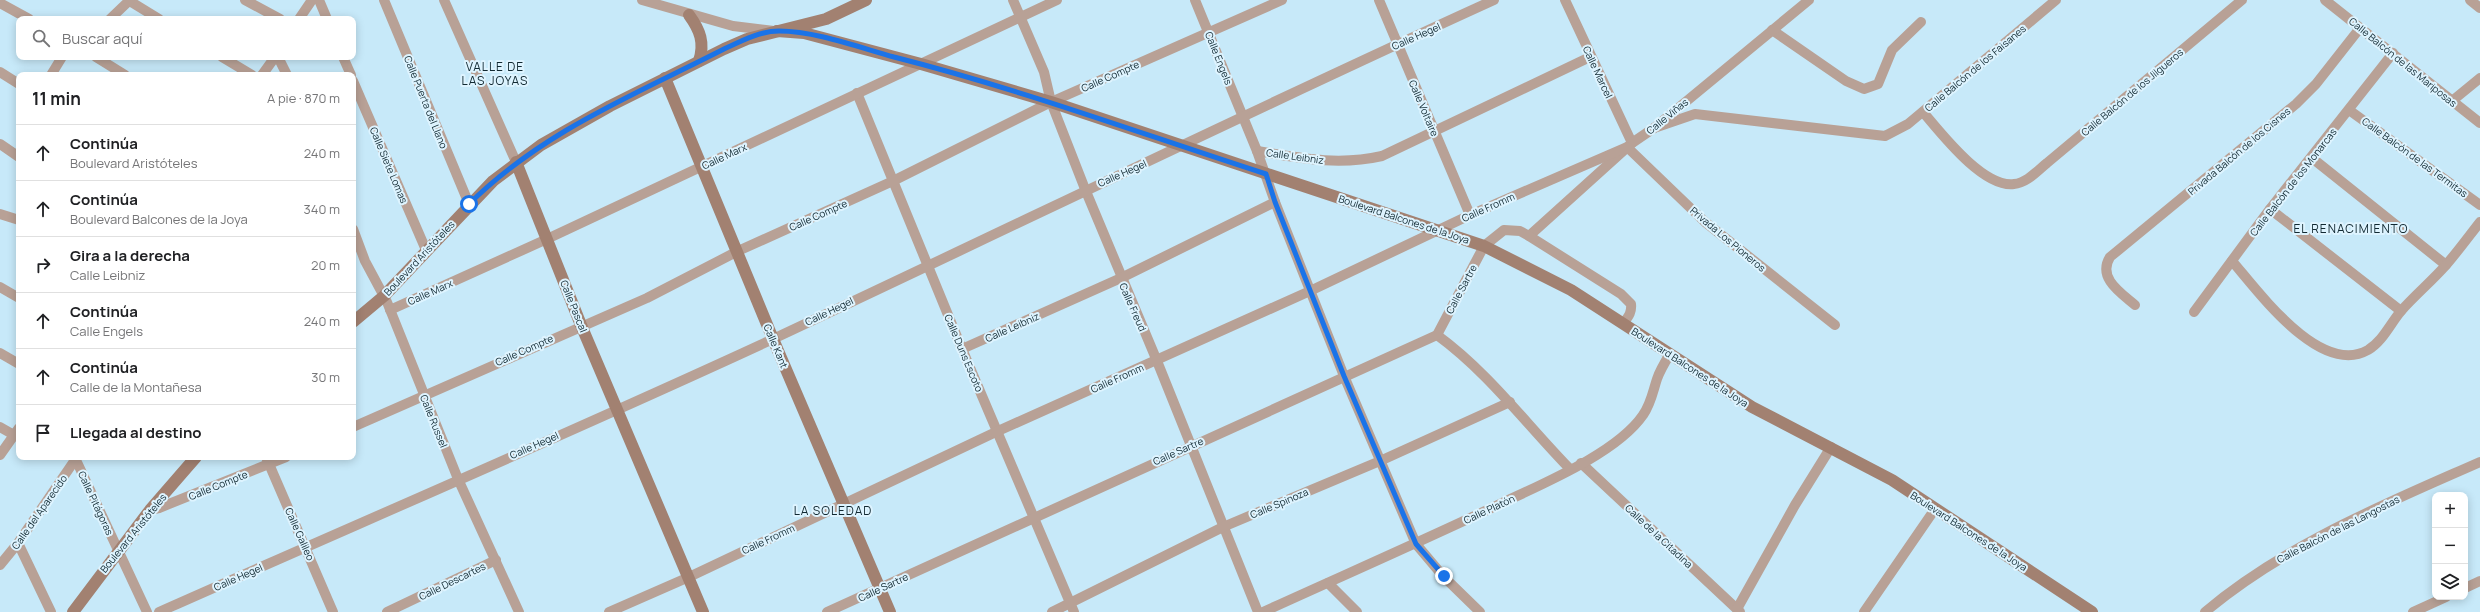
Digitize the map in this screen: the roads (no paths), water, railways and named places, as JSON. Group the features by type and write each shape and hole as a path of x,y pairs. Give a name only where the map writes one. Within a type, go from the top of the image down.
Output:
{"street":[{"path":"113,16 129,0 154,16"},
{"path":"245,0 274,16"},
{"path":"301,16 312,0"},
{"path":"319,0 326,16"},
{"name":"Calle Puerta del Llano","path":"384,0 469,204"},
{"name":"Calle Pascal","path":"444,0 516,162 581,325 703,612"},
{"name":"Boulevard Balcones de la Joya","path":"642,0 733,26 801,33 921,64 1052,102 1484,246 1571,290 1752,407 1892,480 2092,612"},
{"name":"Boulevard Aristóteles","path":"356,319 384,296 469,204 516,162 574,126 665,78 747,39 826,19 866,0"},
{"name":"Calle Freud","path":"1013,0 1044,72 1052,102 1085,189 1157,361 1258,612"},
{"name":"Calle Marx","path":"390,310 702,167 1057,0"},
{"name":"Calle Engels","path":"1195,0 1210,32 1257,151"},
{"name":"Calle Compte","path":"356,426 581,325 647,298 738,251 892,182 1052,102 1282,0"},
{"name":"Calle Voltaire","path":"1379,0 1433,131 1470,215"},
{"name":"Calle Hegel","path":"159,612 773,339 1085,189 1181,146 1242,116 1494,0"},
{"name":"Calle Marcel","path":"1565,0 1629,145"},
{"name":"Calle Viñas","path":"1529,236 1629,145 1654,128 1809,0"},
{"name":"Calle Balcón de los Faisanes","path":"1654,128 1694,114 1876,136 1892,134 1923,112 2056,0"},
{"name":"Calle Balcón de los Jilgueros","path":"1923,112 1964,158 1980,172 2010,184 2022,182 2242,0"},
{"name":"Calle Balcón de las Mariposas","path":"2325,0 2480,123"},
{"path":"2470,0 2480,8"},
{"path":"0,3 24,16"},
{"path":"689,14 697,26 702,39 704,49 699,62"},
{"path":"1772,30 1846,81 1864,89 1878,84 1892,50 1921,22"},
{"name":"Privada Balcón de los Cisnes","path":"2135,305 2108,278 2107,262 2114,252 2296,104 2316,84 2360,28"},
{"name":"Calle Balcón de los Monarcas","path":"2194,312 2270,209 2312,158 2393,53"},
{"name":"Calle Leibniz","path":"962,349 1121,278 1275,202 1257,151 1329,161 1357,162 1382,156 1590,57"},
{"path":"53,72 60,60"},
{"path":"101,60 120,72"},
{"path":"227,60 247,72"},
{"path":"264,72 274,60"},
{"path":"278,60 285,72"},
{"path":"344,60 349,72"},
{"path":"2,77 16,83"},
{"name":"Calle Kant","path":"665,78 738,251 773,339 845,502 890,612"},
{"path":"2452,101 2480,78"},
{"name":"Calle Siete Lomas","path":"356,92 426,250"},
{"name":"Calle Duns Escoto","path":"857,93 892,182 1072,608"},
{"name":"Calle Balcón de las Termitas","path":"2349,110 2480,205"},
{"path":"0,144 16,154"},
{"name":"Calle Fromm","path":"609,612 998,431 1157,361 1310,291 1470,215 1629,145"},
{"name":"Privada Los Pioneros","path":"1629,145 1705,222 1835,325"},
{"path":"2312,158 2446,264"},
{"path":"1275,202 1344,376 1416,544 1444,576 1480,612"},
{"path":"2270,209 2401,311"},
{"path":"0,214 16,219"},
{"path":"2232,261 2286,323 2313,344 2327,350 2349,355 2368,349 2386,332 2401,311 2446,264 2480,222"},
{"path":"1484,246 1504,230 1520,231 1529,236 1627,299 1632,308 1623,324"},
{"name":"Calle Russel","path":"356,237 365,261 390,310 458,479 519,612"},
{"name":"Calle Sartre","path":"827,612 1191,445 1437,335 1484,246"},
{"path":"0,287 16,296"},
{"path":"1437,335 1462,353 1510,402 1570,469"},
{"path":"0,353 16,362"},
{"name":"Calle Platón","path":"1263,612 1416,544 1581,463 1628,432 1643,416 1650,404 1657,378 1670,354"},
{"name":"Calle Spinoza","path":"1052,612 1072,608 1223,527 1380,461 1510,402"},
{"path":"0,427 16,432 0,455"},
{"path":"1739,611 1795,504 1831,447"},
{"name":"Calle del Aparecido","path":"0,565 18,543 75,460"},
{"name":"Calle Pitágoras","path":"77,460 118,552 147,612"},
{"name":"Boulevard Aristóteles","path":"73,612 150,510 193,460"},
{"name":"Calle Compte","path":"150,510 159,508 267,461"},
{"name":"Calle Galileo","path":"267,461 333,612"},
{"name":"Calle Balcón de las Langostas","path":"2205,612 2277,560 2370,511 2480,462"},
{"name":"Calle de la Citadina","path":"1581,463 1739,611"},
{"path":"1864,612 1935,509"},
{"path":"18,543 51,612"},
{"name":"Calle Descartes","path":"386,612 496,560"},
{"path":"2468,587 2480,581"},
{"path":"1328,583 1357,612"},
{"path":"2413,612 2439,600"}],"district":[{"name":"VALLE DE LAS JOYAS","path":"495,73"},
{"name":"EL RENACIMIENTO","path":"2351,228"},
{"name":"LA SOLEDAD","path":"833,510"}]}
